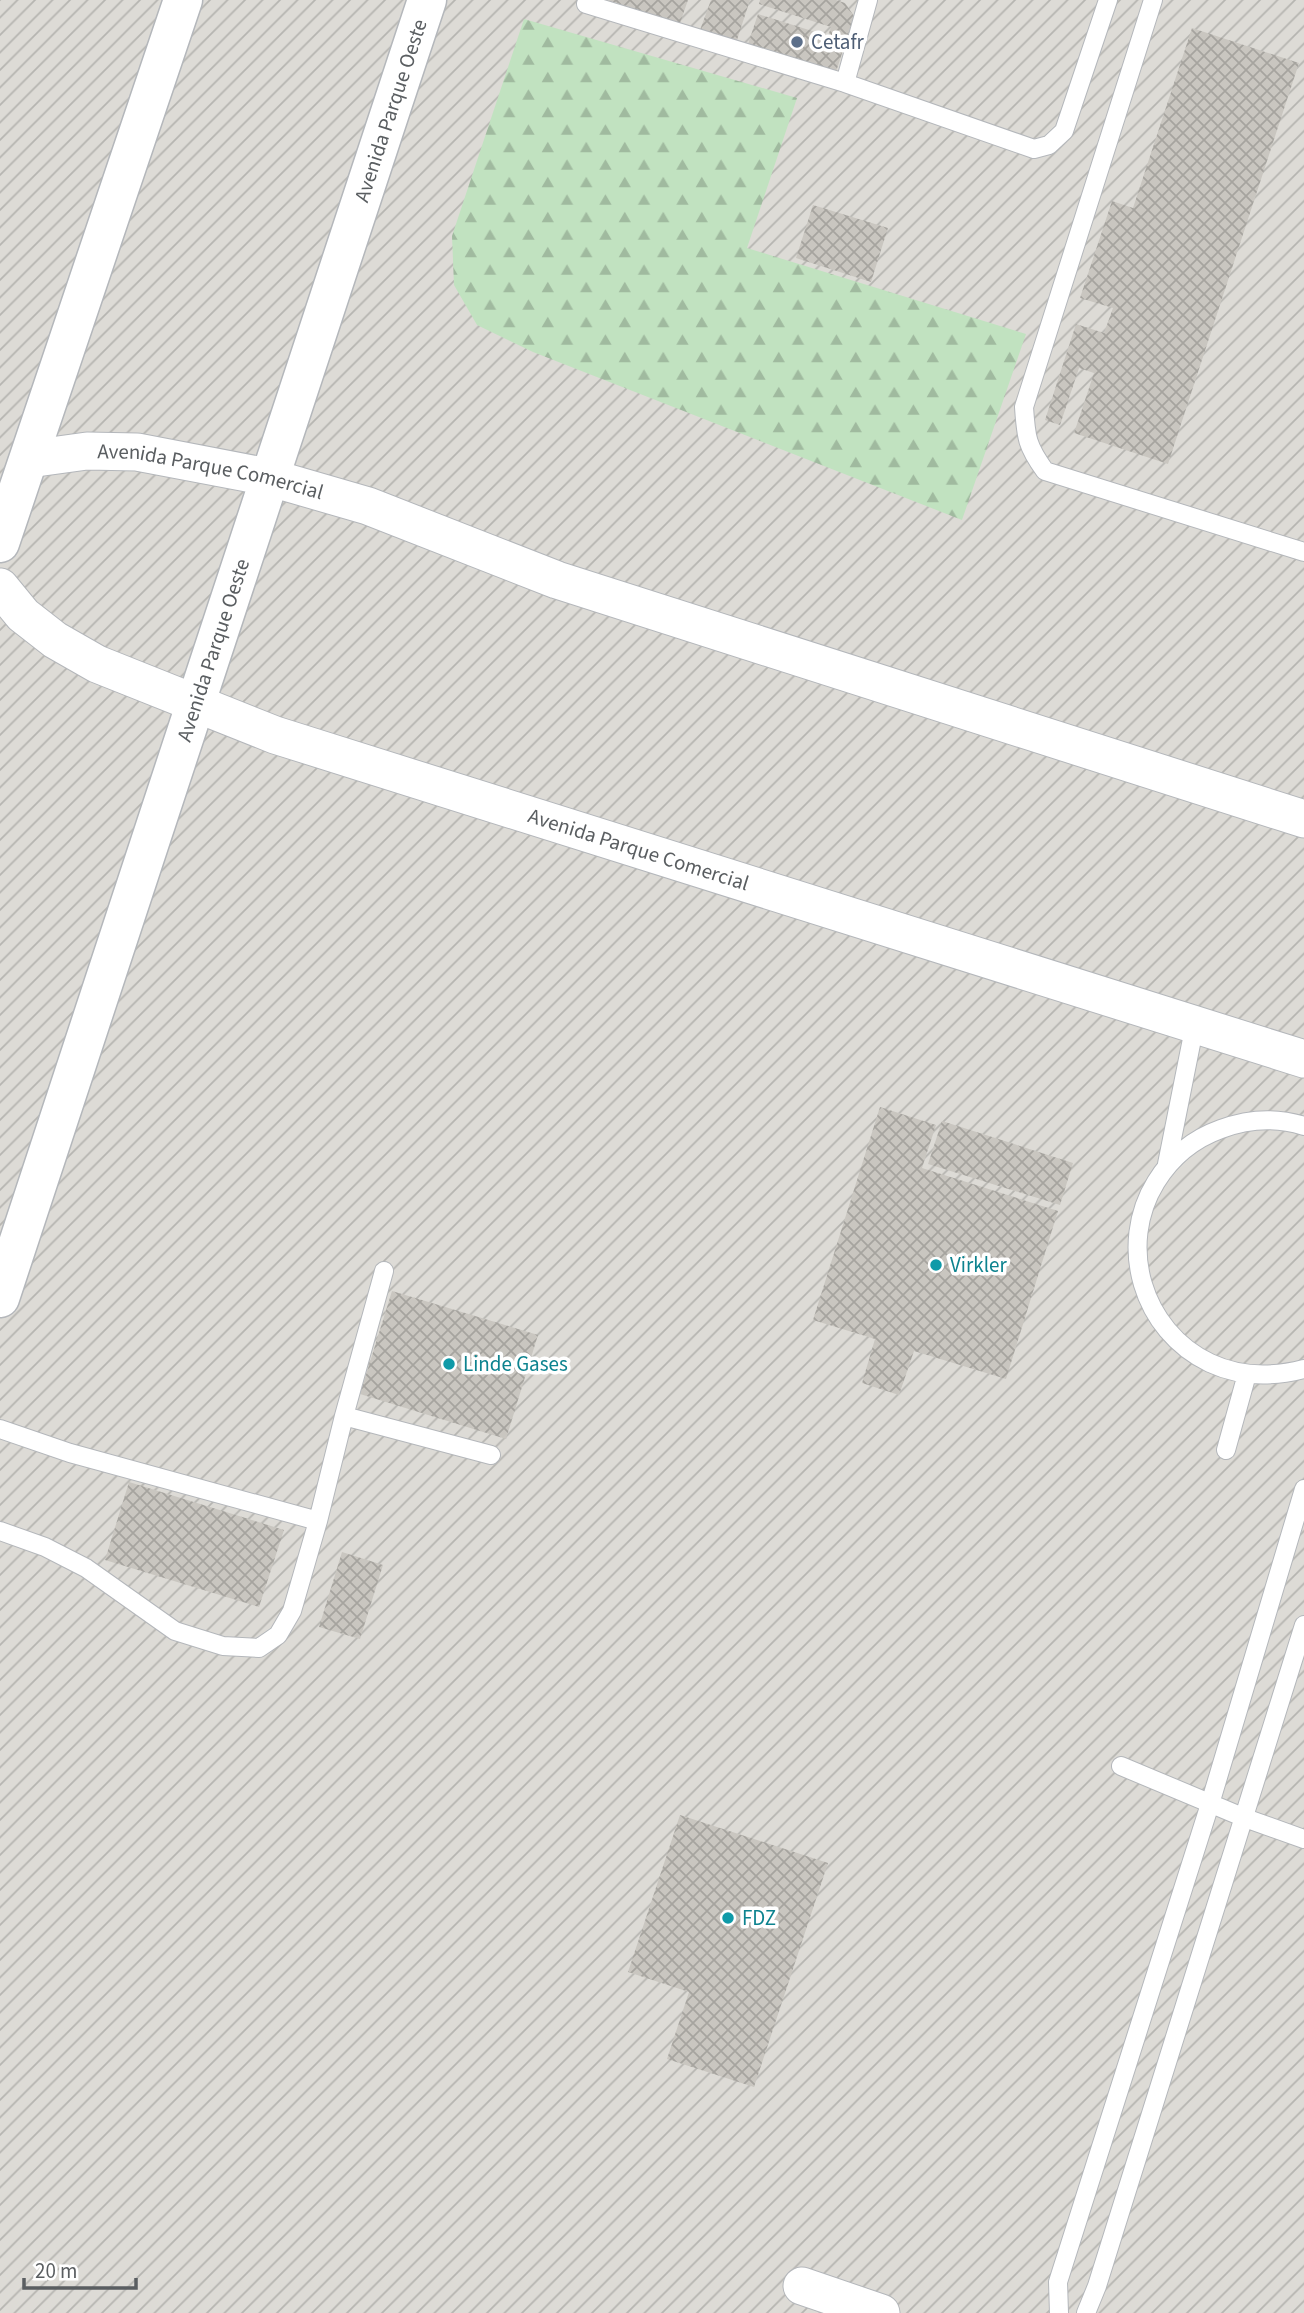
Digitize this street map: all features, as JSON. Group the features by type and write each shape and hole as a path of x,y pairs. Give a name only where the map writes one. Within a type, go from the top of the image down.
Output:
{"street":[{"path":"2,529 29,459 184,0"},
{"name":"Avenida Parque Oeste","path":"0,1298 427,0"},
{"name":"Avenida Parque Comercial","path":"29,459 87,451 137,452 268,477 368,506 557,580 1304,819"},
{"name":"Avenida Parque Comercial","path":"0,587 23,615 55,640 97,664 275,735 1304,1059"},
{"path":"802,2286 881,2313"}],"lane":[{"path":"845,83 868,0"},
{"path":"586,4 845,83 1034,149 1049,145 1064,131 1108,0"},
{"path":"1153,0 1024,407 1026,438 1045,471 1304,552"},
{"path":"1195,1024 1167,1164 1147,1198 1137,1235 1139,1274 1153,1311 1178,1341 1210,1363 1247,1374 1282,1375 1304,1369"},
{"path":"1167,1164 1201,1136 1242,1121 1286,1120 1304,1126"},
{"path":"0,1531 45,1547 86,1568 175,1631 223,1646 259,1648 278,1635 292,1611 384,1271"},
{"path":"1226,1450 1247,1374"},
{"path":"344,1416 491,1455"},
{"path":"0,1429 70,1453 318,1521"},
{"path":"1059,2313 1058,2282 1210,1804 1304,1489"},
{"path":"1086,2313 1097,2286 1304,1625"},
{"path":"1121,1766 1245,1818 1304,1839"}],"shaded area":[{"path":"0,0 1304,0 1304,2313 0,2313"}],"green space":[{"path":"524,19 797,98 747,248 1026,334 962,520 533,352 477,325 454,285 452,236"}],"building":[{"path":"607,0 688,0 680,23"},
{"path":"711,0 750,0 736,43 700,30"},
{"name":"Cetafr","path":"760,0 836,0 845,3 854,16 835,75 747,47 758,14 828,36 831,27 759,4"},
{"path":"1192,28 1299,63 1168,464 1074,433 1094,373 1079,368 1060,425 1045,420 1076,324 1104,333 1113,308 1080,298 1112,201 1133,208"},
{"path":"813,205 888,228 871,282 796,258"},
{"name":"Virkler","path":"880,1107 936,1125 922,1168 1058,1211 1006,1379 914,1351 899,1395 862,1383 875,1339 813,1320"},
{"path":"942,1121 1073,1163 1060,1205 928,1164"},
{"name":"Linde Gases","path":"392,1291 538,1335 506,1439 360,1394"},
{"path":"129,1482 284,1530 259,1607 105,1560"},
{"path":"342,1552 383,1565 360,1639 319,1627"},
{"name":"FDZ","path":"680,1815 828,1863 754,2087 667,2059 689,1992 628,1972"}],"place":[{"name":"Cetafr","path":"797,42"},
{"name":"Virkler","path":"936,1265"},
{"name":"Linde Gases","path":"449,1364"},
{"name":"FDZ","path":"728,1918"}]}
